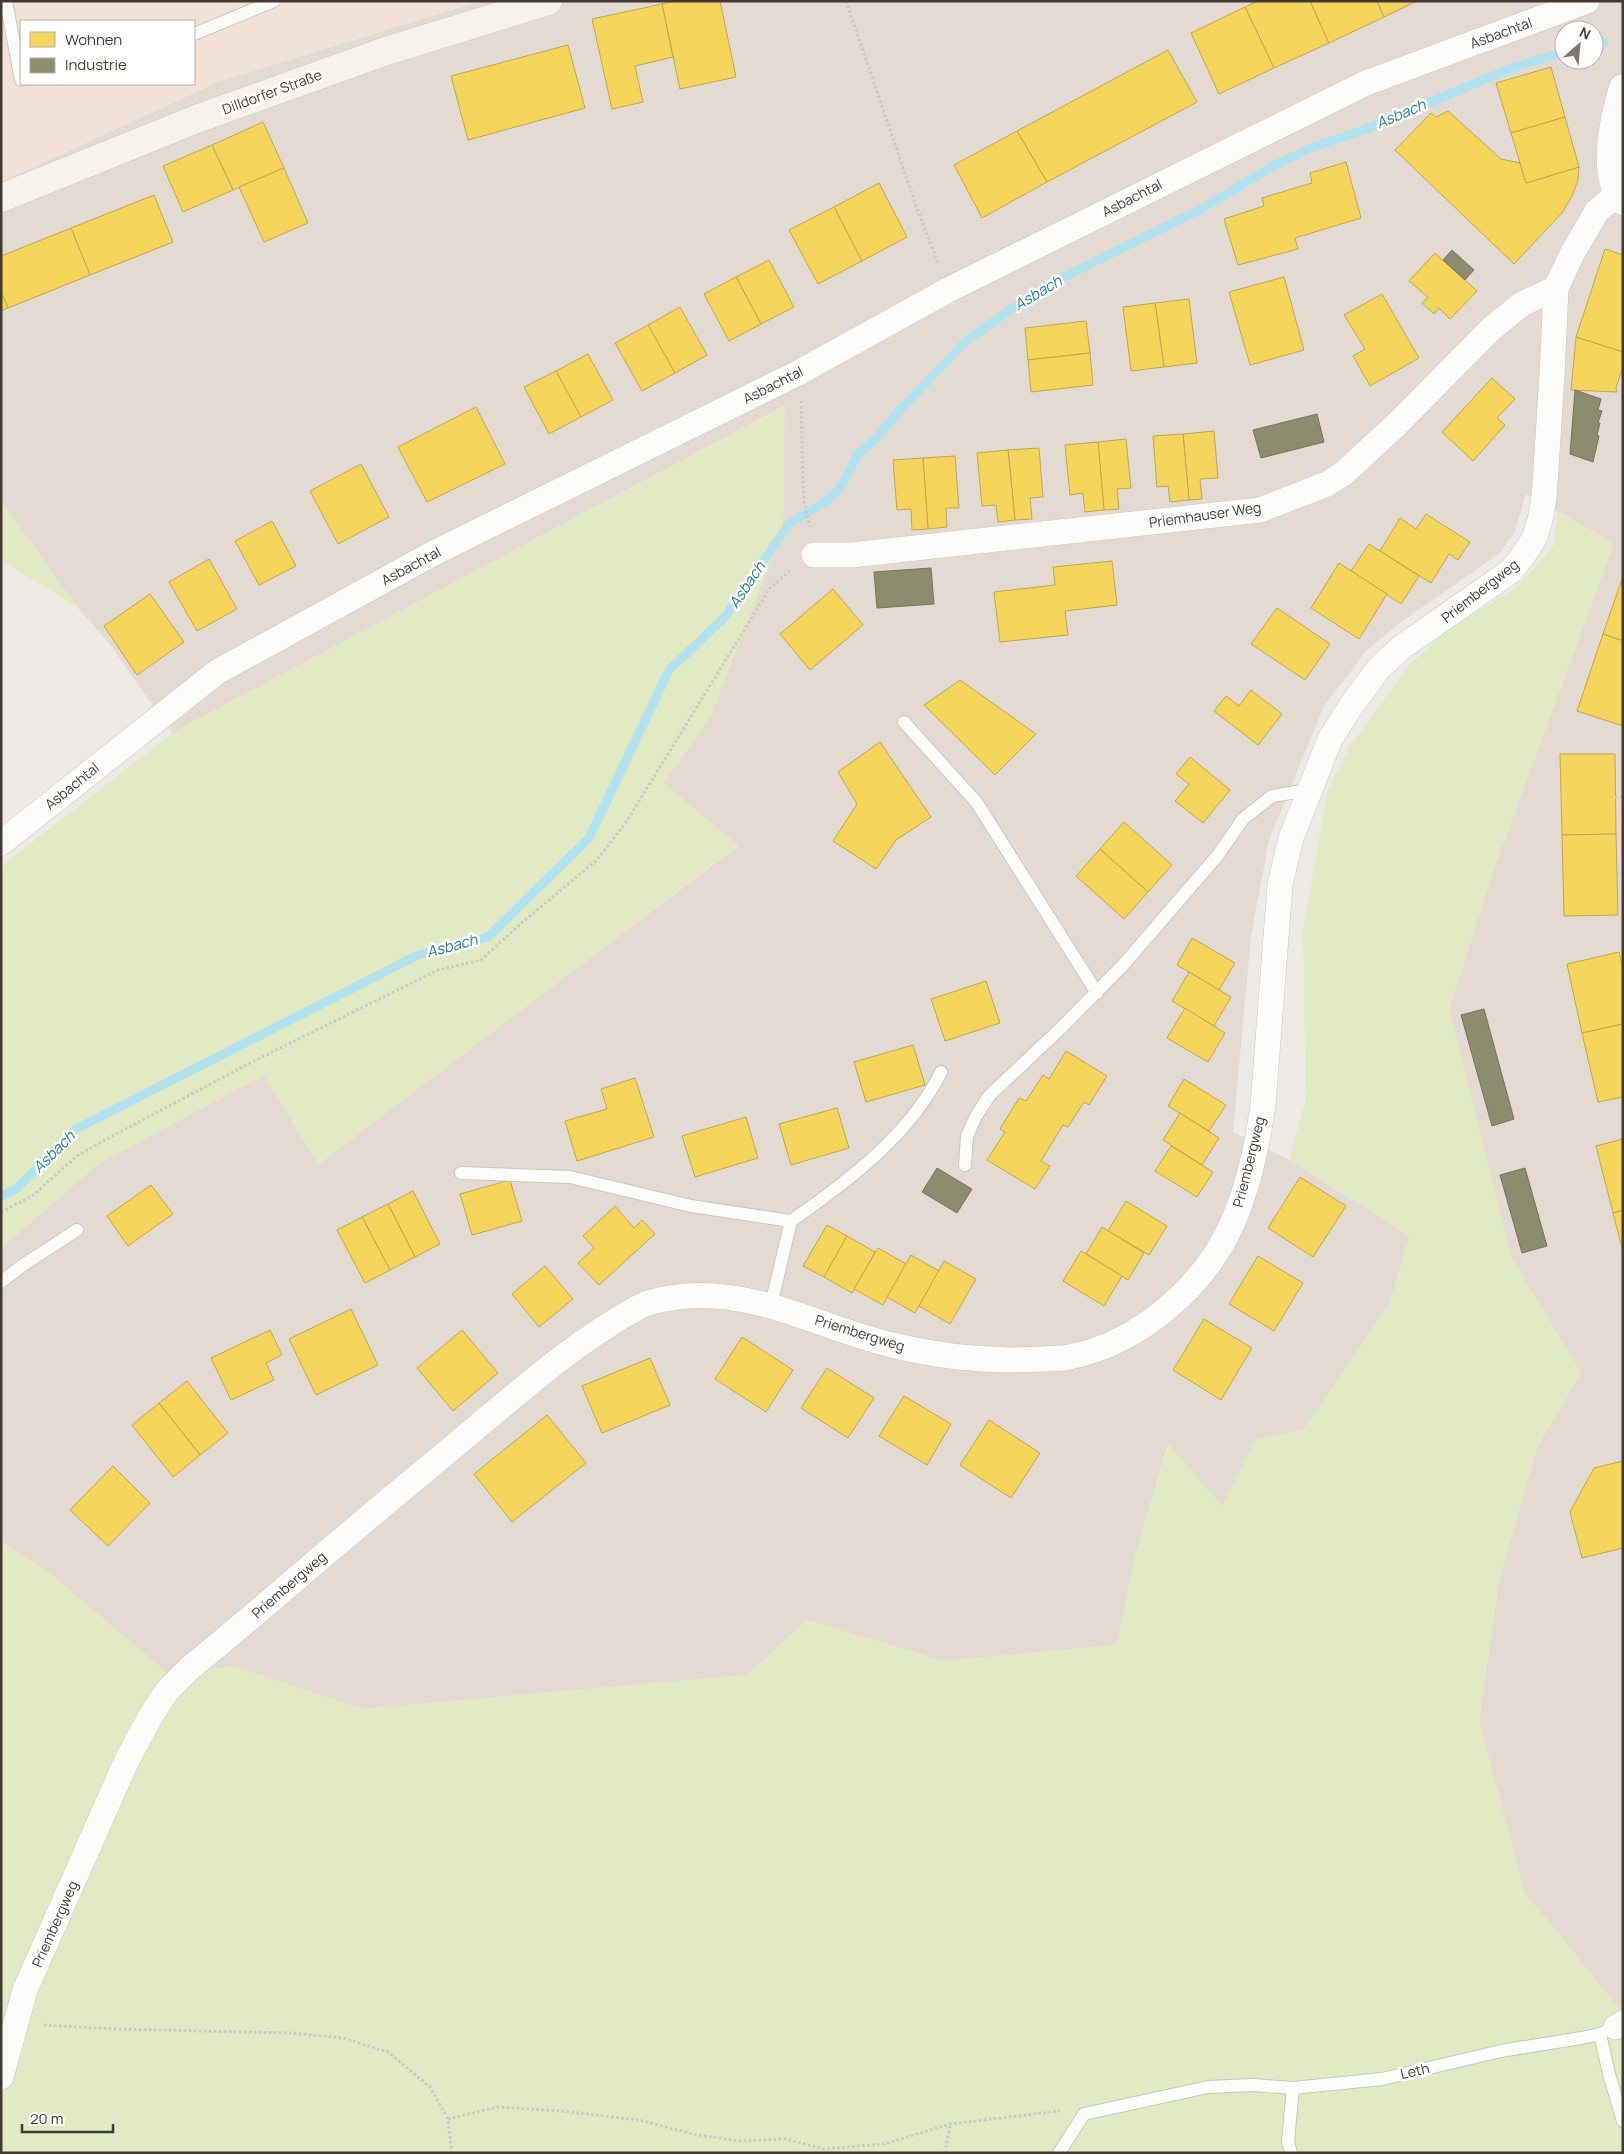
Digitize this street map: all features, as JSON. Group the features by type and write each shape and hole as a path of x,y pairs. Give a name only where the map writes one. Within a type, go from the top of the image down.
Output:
{"main road":[{"name":"Dilldorfer Straße","path":"1,198 199,118 386,52 548,1"}],"street":[{"name":"Asbachtal","path":"1,843 217,672 432,554 798,374 948,290 1366,83 1587,1"},
{"path":"1556,288 1573,252 1597,211 1620,198 1612,169 1612,137 1623,88"},
{"name":"Priemhauser Weg","path":"814,555 852,555 1080,531 1260,510 1284,502 1328,484 1344,472 1396,425 1491,329 1522,304 1556,288"},
{"name":"Priembergweg","path":"1,2077 25,1990 126,1762 167,1691 190,1668 511,1398 577,1346 624,1315 649,1303 674,1297 712,1294 771,1305 891,1345 954,1356 1010,1360 1070,1357 1103,1346 1133,1332 1163,1312 1188,1289 1212,1260 1231,1227 1244,1193 1258,1140 1263,1105 1280,885 1291,838 1330,739 1379,668 1402,647 1511,571 1521,560 1535,537 1539,525 1545,484 1553,375 1556,288"}],"lane":[{"path":"6,1 20,80"},
{"path":"195,34 274,1"},
{"path":"904,722 978,803 1097,993"},
{"path":"965,1165 965,1145 969,1129 989,1096 1097,993 1124,964 1218,855 1242,819 1272,796 1309,790"},
{"path":"771,1305 791,1221 850,1179 887,1143 932,1092 941,1072"},
{"path":"461,1173 570,1177 692,1206 791,1221"},
{"path":"1,1282 23,1265 77,1230"},
{"name":"Leth","path":"1084,2114 1208,2087 1252,2086 1293,2088 1382,2079 1613,2028 1609,2074 1623,2121"},
{"path":"1291,2153 1288,2140 1293,2088"},
{"path":"1059,2153 1084,2114"}],"path":[{"path":"846,1 919,214 948,290"},
{"path":"798,374 802,411 804,500 811,530"},
{"path":"1,1212 32,1196 77,1156 188,1095 438,970 481,960 525,920 596,861 625,824 770,588 787,573 814,555"},
{"path":"1616,797 1623,797"},
{"path":"1617,873 1623,873"},
{"path":"16,2022 61,2027 291,2033 343,2038 388,2052 430,2087 448,2119 452,2153"},
{"path":"448,2119 498,2106 553,2110 638,2120 697,2135 742,2141 785,2139 824,2148 884,2144 950,2124 1062,2110 1084,2114"},
{"path":"945,2153 950,2124"}],"shaded area":[{"path":"1,1 480,1 220,81 1,182"},
{"path":"480,1 1623,1 1623,2013 1524,1892 1479,1720 1499,1581 1537,1447 1581,1373 1511,1257 1449,1009 1495,866 1614,543 1526,494 1515,531 1500,553 1397,625 1367,650 1324,706 1269,840 1251,936 1233,1132 1289,1160 1410,1236 1389,1305 1303,1430 1256,1440 1222,1507 1168,1445 1136,1553 1117,1645 944,1661 807,1620 747,1675 362,1709 235,1667 166,1672 47,1571 1,1541 1,1248 98,1164 264,1075 318,1164 738,846 663,783 710,718 783,521 784,406 172,733 109,643 78,608 1,501 1,182 220,81"}],"green space":[{"path":"785,406 783,521 780,539 710,718 663,783 738,845 318,1165 264,1075 98,1164 1,1248 1,867 172,733"},
{"path":"1,501 78,608 1,560"},
{"path":"1557,512 1614,543 1495,866 1449,1009 1511,1257 1581,1373 1537,1447 1499,1581 1479,1720 1524,1892 1623,2013 1623,2153 1,2153 1,1541 47,1571 166,1672 235,1667 362,1709 747,1675 807,1620 944,1661 1117,1645 1136,1553 1169,1445 1222,1506 1256,1439 1303,1430 1389,1305 1410,1236 1289,1160 1306,1099 1303,933 1327,792 1348,749 1409,665 1447,631 1517,587 1554,545"}],"building: Wohnen":[{"path":"675,1 720,1 736,77 680,89 662,4"},
{"path":"1258,1 1310,1 1329,43 1274,68 1245,7"},
{"path":"1310,1 1377,1 1384,17 1329,43"},
{"path":"1377,1 1417,1 1384,17"},
{"path":"662,4 673,57 635,66 643,102 612,109 592,19"},
{"path":"1245,7 1274,68 1219,94 1191,33"},
{"path":"568,45 585,108 468,140 451,76"},
{"path":"1168,50 1197,102 1047,182 1017,131"},
{"path":"1551,67 1565,117 1511,133 1496,83"},
{"path":"1448,111 1501,159 1520,163 1526,183 1579,167 1578,180 1572,196 1562,213 1514,264 1395,150 1431,113 1436,117"},
{"path":"1565,117 1579,167 1526,183 1511,133"},
{"path":"263,122 284,168 233,190 212,145"},
{"path":"1017,131 1047,182 982,218 954,165"},
{"path":"212,145 233,190 183,212 163,166"},
{"path":"1346,162 1361,218 1295,238 1298,249 1238,265 1224,219 1264,206 1262,198 1312,183 1310,173"},
{"path":"284,168 308,223 264,242 239,187"},
{"path":"879,183 907,237 862,261 834,207"},
{"path":"154,195 173,242 90,275 71,228"},
{"path":"834,207 862,261 818,284 789,230"},
{"path":"71,228 90,275 8,308 1,292 1,256"},
{"path":"1605,249 1623,255 1623,352 1576,337"},
{"path":"1435,253 1477,291 1450,319 1439,308 1434,314 1422,303 1428,297 1409,281"},
{"path":"769,260 794,307 761,324 736,277"},
{"path":"736,277 761,324 729,341 704,294"},
{"path":"1284,277 1304,350 1250,365 1229,292"},
{"path":"1,292 8,308 1,311"},
{"path":"1382,294 1419,358 1370,386 1353,356 1365,349 1344,315"},
{"path":"1189,299 1197,363 1164,367 1155,303"},
{"path":"1155,303 1164,367 1131,371 1123,307"},
{"path":"680,307 707,355 675,373 648,325"},
{"path":"1086,321 1090,353 1028,360 1025,328"},
{"path":"648,325 675,373 642,391 615,343"},
{"path":"1576,337 1623,352 1623,366 1616,388 1617,392 1571,390"},
{"path":"1090,353 1093,385 1031,392 1028,360"},
{"path":"588,354 613,400 581,417 556,371"},
{"path":"556,371 581,417 549,434 524,387"},
{"path":"1492,378 1515,399 1497,418 1505,425 1473,461 1442,432"},
{"path":"476,407 505,464 427,502 398,447"},
{"path":"1214,431 1218,478 1200,479 1202,499 1189,500 1183,434"},
{"path":"1183,434 1189,500 1170,502 1168,486 1157,487 1153,436"},
{"path":"1126,439 1131,488 1117,489 1119,509 1104,510 1098,442"},
{"path":"1098,442 1104,510 1085,512 1083,493 1070,495 1065,445"},
{"path":"1039,448 1043,497 1030,498 1032,519 1015,520 1008,450"},
{"path":"1008,450 1015,520 998,522 996,505 982,506 977,453"},
{"path":"955,456 959,508 946,508 947,527 928,529 923,458"},
{"path":"923,458 928,529 912,530 911,509 897,510 893,460"},
{"path":"361,464 389,517 338,544 310,491"},
{"path":"1426,514 1470,542 1458,560 1449,554 1431,583 1380,551 1400,518 1416,529"},
{"path":"272,521 296,566 259,585 235,541"},
{"path":"1369,544 1419,576 1401,604 1351,571"},
{"path":"209,559 237,609 197,631 169,582"},
{"path":"1112,561 1117,605 1065,611 1068,635 1000,642 994,592 1055,585 1053,567"},
{"path":"1339,563 1387,594 1359,639 1311,608"},
{"path":"1623,576 1623,641 1603,634"},
{"path":"833,589 863,625 810,670 780,634"},
{"path":"150,594 184,642 137,675 104,626"},
{"path":"1277,608 1330,644 1305,680 1251,644"},
{"path":"1603,634 1623,641 1623,726 1577,711"},
{"path":"960,680 1036,734 995,775 924,705"},
{"path":"1251,690 1282,714 1258,745 1214,711 1226,696 1239,706"},
{"path":"880,742 931,817 896,840 876,869 833,841 857,804 838,772"},
{"path":"1560,754 1615,754 1616,834 1562,835"},
{"path":"1190,757 1230,790 1203,823 1175,801 1189,784 1176,774"},
{"path":"1124,822 1172,865 1148,892 1100,849"},
{"path":"1616,834 1618,915 1564,916 1562,835"},
{"path":"1100,849 1148,892 1124,919 1076,876"},
{"path":"1192,938 1235,963 1219,990 1177,965"},
{"path":"1619,952 1623,970 1623,1024 1582,1033 1567,964"},
{"path":"1189,972 1231,997 1214,1026 1172,1001"},
{"path":"986,981 1000,1023 945,1041 931,999"},
{"path":"1185,1008 1225,1033 1208,1062 1167,1038"},
{"path":"1623,1024 1623,1097 1598,1102 1582,1033"},
{"path":"913,1045 925,1085 866,1102 854,1062"},
{"path":"1066,1051 1107,1076 1089,1105 1084,1102 1068,1127 1063,1125 1041,1161 1050,1166 1035,1189 987,1160 1005,1132 1000,1129 1019,1098 1026,1101 1043,1075 1049,1079"},
{"path":"635,1078 654,1137 577,1161 565,1121 607,1109 601,1089"},
{"path":"1184,1079 1226,1105 1209,1131 1168,1106"},
{"path":"837,1108 849,1148 791,1165 779,1124"},
{"path":"1180,1113 1219,1138 1202,1165 1163,1140"},
{"path":"746,1117 758,1158 695,1177 682,1136"},
{"path":"1623,1139 1623,1210 1613,1213 1596,1146"},
{"path":"1171,1146 1213,1172 1197,1197 1155,1171"},
{"path":"1300,1177 1346,1206 1313,1257 1268,1228"},
{"path":"510,1180 522,1221 472,1235 460,1194"},
{"path":"151,1185 173,1214 128,1246 107,1216"},
{"path":"413,1191 440,1244 415,1257 388,1204"},
{"path":"1126,1201 1167,1226 1149,1255 1108,1231"},
{"path":"388,1204 415,1257 390,1270 362,1217"},
{"path":"615,1206 634,1228 642,1220 655,1234 599,1285 578,1263 594,1248 583,1236"},
{"path":"1623,1210 1623,1252 1613,1213"},
{"path":"362,1217 390,1270 365,1283 337,1230"},
{"path":"827,1225 847,1236 824,1277 803,1266"},
{"path":"1102,1227 1144,1253 1128,1280 1086,1254"},
{"path":"847,1236 875,1252 852,1293 824,1277"},
{"path":"878,1248 906,1264 883,1305 854,1289"},
{"path":"1081,1251 1122,1276 1104,1306 1063,1281"},
{"path":"911,1255 939,1271 915,1313 887,1297"},
{"path":"1258,1256 1303,1283 1274,1331 1229,1304"},
{"path":"944,1261 976,1279 950,1324 919,1306"},
{"path":"545,1266 573,1299 539,1327 512,1294"},
{"path":"351,1309 378,1365 316,1395 289,1339"},
{"path":"1204,1319 1252,1348 1221,1400 1173,1370"},
{"path":"270,1330 282,1355 266,1363 274,1380 231,1400 211,1358"},
{"path":"462,1330 498,1373 453,1411 417,1368"},
{"path":"742,1337 793,1370 766,1412 715,1379"},
{"path":"650,1358 670,1405 602,1433 582,1386"},
{"path":"827,1368 874,1398 848,1438 801,1408"},
{"path":"187,1381 228,1433 200,1455 159,1403"},
{"path":"904,1396 951,1424 927,1465 879,1436"},
{"path":"159,1403 200,1455 173,1477 132,1425"},
{"path":"547,1415 586,1463 512,1522 474,1474"},
{"path":"989,1420 1040,1453 1011,1498 960,1465"},
{"path":"1623,1461 1623,1548 1582,1558 1570,1512 1594,1468"},
{"path":"113,1466 150,1503 108,1546 70,1510"}],"building: Industrie":[{"path":"1452,250 1474,270 1465,280 1443,260"},
{"path":"1575,390 1601,399 1598,410 1602,411 1598,423 1600,423 1597,435 1599,436 1593,462 1570,454"},
{"path":"1317,414 1324,442 1261,458 1253,430"},
{"path":"931,568 934,604 877,608 874,572"},
{"path":"1484,1009 1514,1119 1492,1126 1461,1015"},
{"path":"937,1168 972,1189 957,1213 922,1192"},
{"path":"1525,1168 1547,1246 1522,1253 1500,1175"}],"waterway":[{"name":"Asbach","path":"1,1196 16,1189 76,1129 418,955 488,937 589,838 669,670 724,618 789,524 825,502 840,489 858,454 875,440 901,409 967,340 1042,288 1199,210 1275,165 1311,148 1366,129 1512,68 1554,55"}]}
